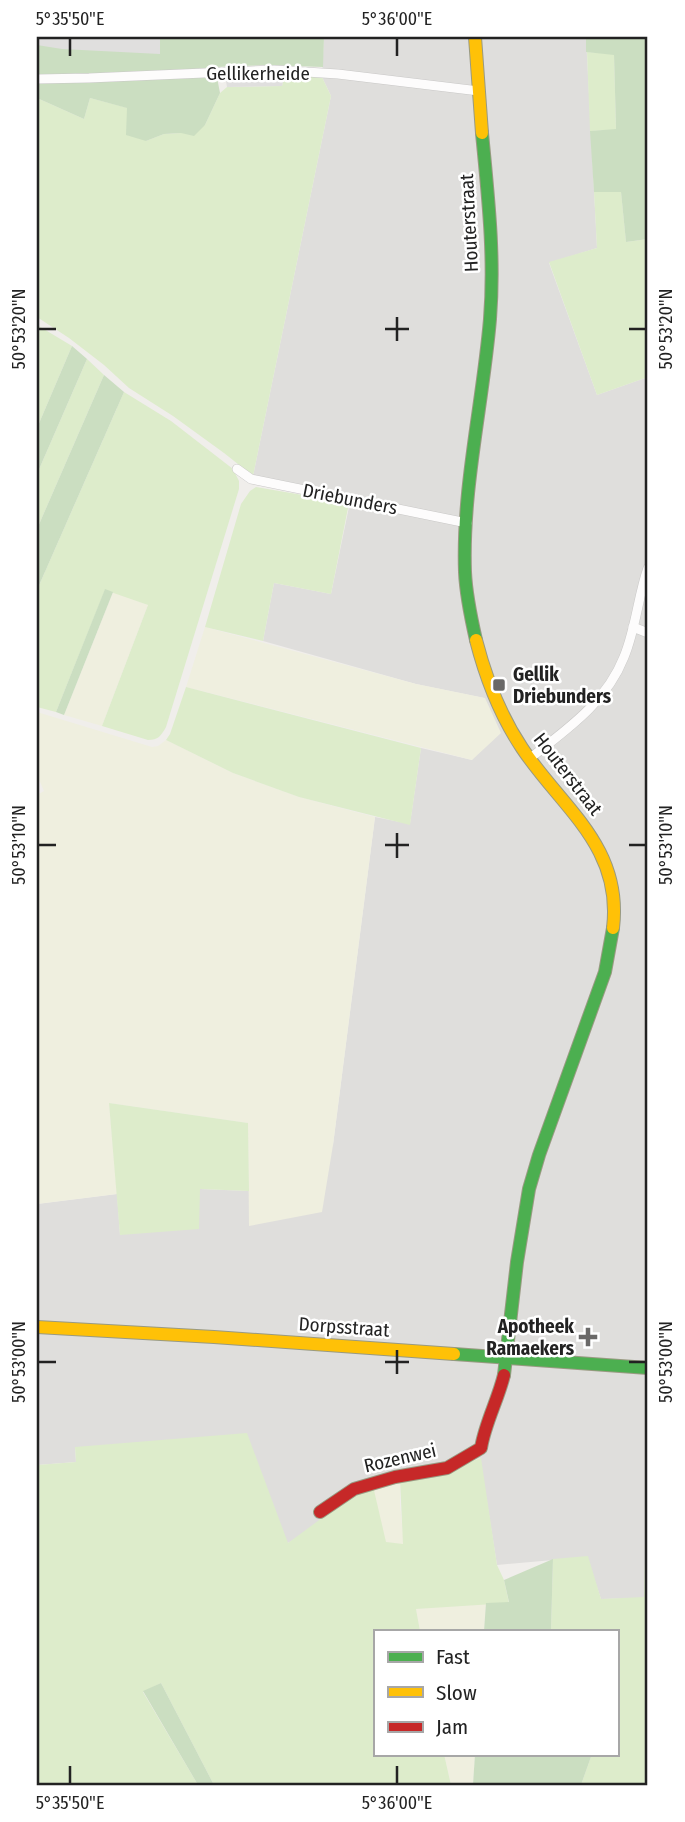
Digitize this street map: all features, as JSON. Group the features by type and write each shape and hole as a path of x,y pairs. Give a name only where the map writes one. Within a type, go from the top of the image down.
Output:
{"street":[{"name":"Houterstraat","path":"475,37 493,250 492,285 467,523 465,571 471,619 484,670 501,710 528,759 588,829 601,853 614,894 615,923 605,972 529,1189 517,1262 508,1358"},
{"name":"Gellikerheide","path":"37,79 274,69 479,91"},
{"name":"Driebunders","path":"237,469 251,480 467,523"},
{"path":"528,759 594,706 611,683 624,657 648,568"},
{"path":"633,627 648,634"},
{"name":"Dorpsstraat","path":"37,1327 648,1368"},
{"name":"Rozenwei","path":"320,1512 354,1489 447,1468 481,1448 484,1429 494,1407 508,1358"}],"shaded area":[{"path":"37,37 160,37 160,54 62,49 37,45"},
{"path":"324,37 586,37 597,248 549,263 597,395 648,377 648,1448 644,1598 601,1599 587,1557 497,1565 480,1458 430,1475 400,1479 288,1543 75,1447 76,1462 37,1465 37,1204 117,1194 120,1235 200,1189 249,1191 249,1225 333,1145 375,817 410,824 421,748 472,760 484,698 416,684 263,641 274,583 331,594 351,497 253,476 331,96 322,77"},
{"path":"225,75 284,75 282,86 227,87"}],"green space":[{"path":"37,37 324,37 323,67 215,67 220,93 205,125 194,136 181,133 164,134 146,141 126,135 127,108 90,98 84,119 37,98"},
{"path":"586,37 648,37 648,239 626,242 621,192 594,192 590,131 616,129 614,55 586,52"},
{"path":"587,52 614,54 616,130 590,131"},
{"path":"284,75 322,77 331,96 253,476 173,416 129,388 104,365 37,317 37,98 84,119 90,98 128,108 146,141 205,125 220,93 227,87 282,86"},
{"path":"594,192 621,192 626,242 648,239 648,377 597,395 549,262 597,248"},
{"path":"37,325 72,346 37,428"},
{"path":"72,346 87,359 37,474 37,428"},
{"path":"87,359 104,375 37,529 37,474"},
{"path":"104,375 124,392 37,590 37,529"},
{"path":"124,392 171,421 233,469 239,481 239,489 166,727 159,737 151,740 102,726 148,605 105,590 56,712 37,707 37,590"},
{"path":"256,487 349,503 331,594 274,583 263,641 205,627 241,504"},
{"path":"105,589 113,592 64,715 56,712"},
{"path":"113,592 148,605 102,726 64,715"},
{"path":"205,627 416,684 485,698 501,733 472,760 186,687"},
{"path":"186,687 421,748 410,825 299,797 233,773 166,740"},
{"path":"37,712 152,747 166,740 233,773 299,797 375,817 322,1212 249,1226 248,1123 109,1103 117,1194 37,1204 37,795 44,791 37,775"},
{"path":"109,1103 248,1123 249,1191 200,1189 199,1229 120,1235"},
{"path":"247,1433 288,1543 360,1490 373,1486 386,1542 403,1544 400,1479 430,1475 481,1458 497,1565 504,1580 509,1603 416,1609 420,1630 374,1630 374,1756 444,1756 451,1785 214,1785 161,1683 143,1692 198,1785 37,1785 37,1465 76,1462 75,1447"},
{"path":"648,1448 648,1785 581,1785 591,1756 618,1756 618,1630 551,1630 553,1559 588,1556 601,1599 644,1597"},
{"path":"400,1479 404,1544 383,1548 373,1486"},
{"path":"553,1559 551,1630 484,1630 486,1603 509,1602 504,1580"},
{"path":"486,1603 484,1630 420,1630 416,1609"},
{"path":"161,1683 214,1785 198,1785 143,1691"},
{"path":"444,1756 475,1756 473,1785 451,1785"},
{"path":"475,1756 591,1756 581,1785 473,1785"}],"traffic: fast":[{"path":"476,640 466,589 465,540 491,296 490,226 482,133"},
{"path":"504,1375 517,1262 529,1189 605,972 613,928"},
{"path":"454,1354 648,1368"}],"traffic: slow":[{"path":"475,37 482,133"},
{"path":"476,640 494,696 507,723 522,748 586,829 599,851 614,899 613,928"},
{"path":"37,1327 454,1354"}],"traffic: jam":[{"path":"320,1512 354,1489 395,1477 447,1468 481,1448 504,1375"}],"place":[{"name":"Gellik Driebunders","path":"499,685"},
{"name":"Apotheek Ramaekers","path":"588,1337"}]}
